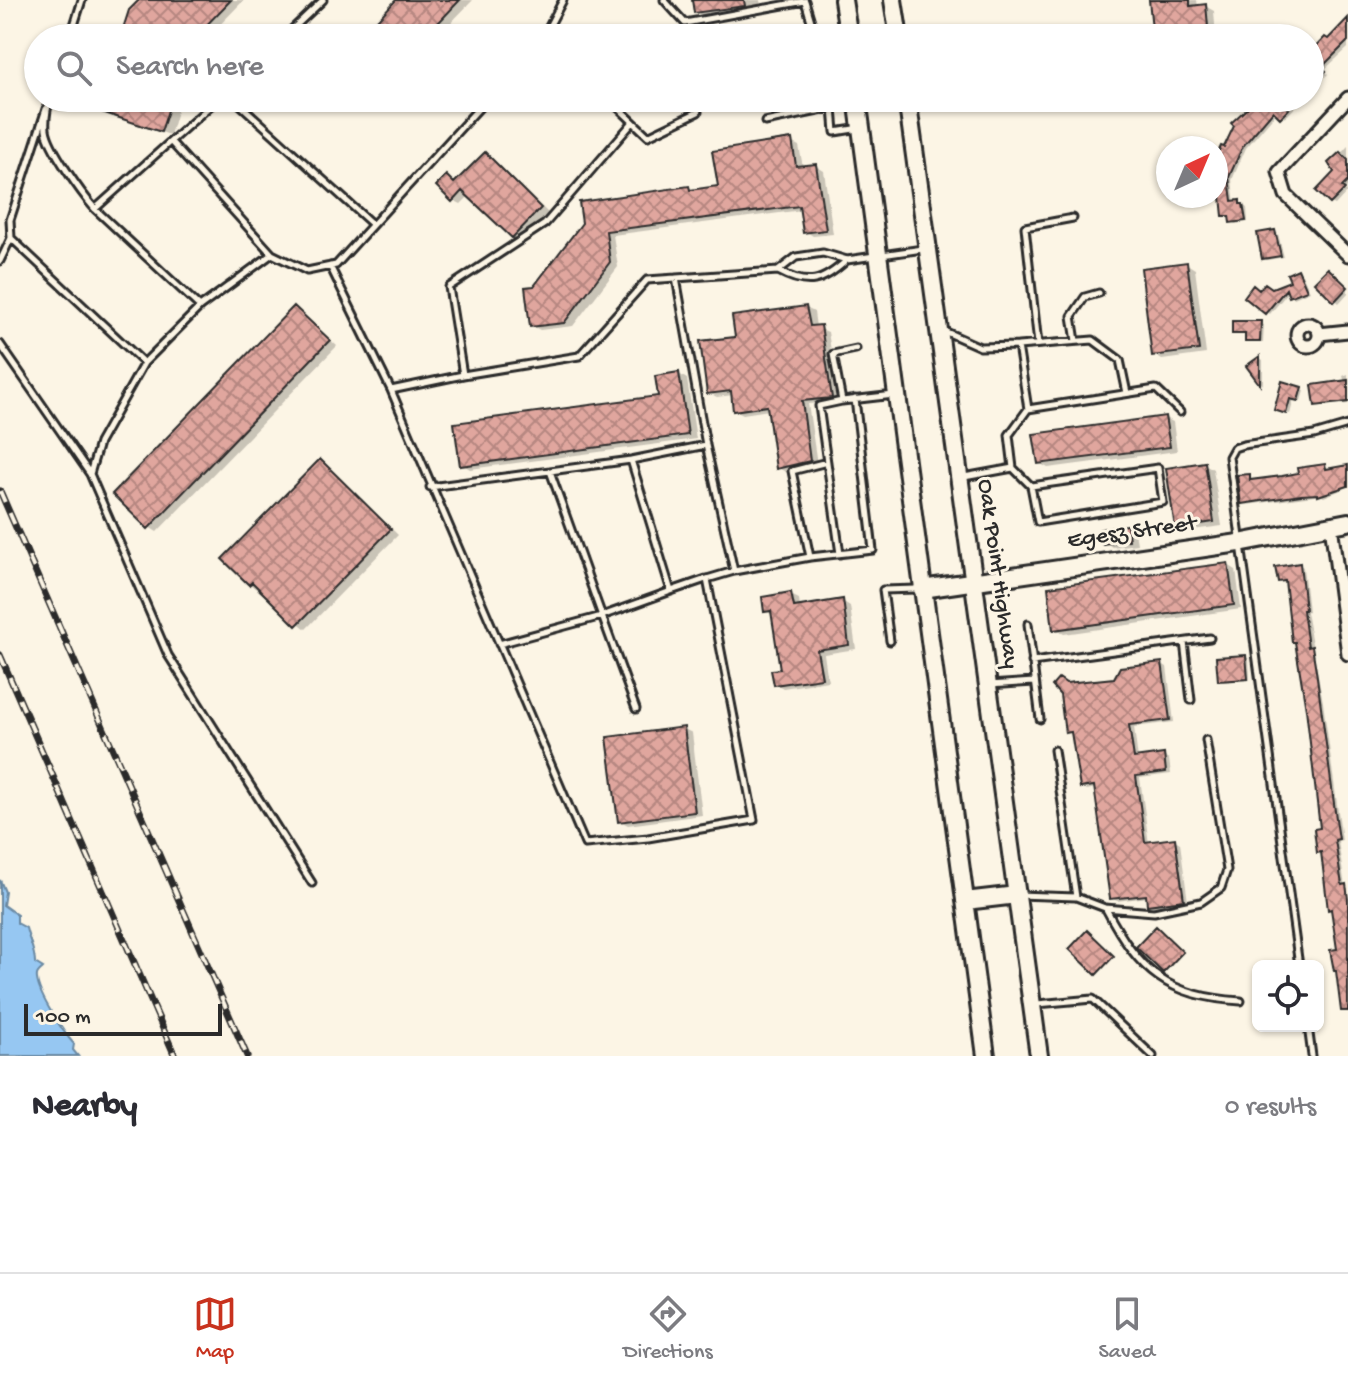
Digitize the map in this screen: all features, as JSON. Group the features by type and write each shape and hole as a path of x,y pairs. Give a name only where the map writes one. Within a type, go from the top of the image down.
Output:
{"main road":[{"path":"843,0 847,24"},
{"path":"893,0 897,24"},
{"path":"859,112 986,1056"},
{"name":"Oak Point Highway","path":"909,112 1039,1056"},
{"name":"Egesz Street","path":"922,589 1239,543 1348,522"},
{"path":"965,901 1017,895"}],"street":[{"path":"1348,98 1279,172 1286,195 1348,255"},
{"path":"1319,334 1348,331"},
{"path":"1331,525 1348,654"}],"lane":[{"path":"74,24 82,0"},
{"path":"298,24 323,0"},
{"path":"550,24 563,0"},
{"path":"664,0 685,23 805,0 812,24"},
{"path":"0,261 11,238 10,220 45,112"},
{"path":"46,112 46,132 80,191 95,209 200,307"},
{"path":"95,209 204,112"},
{"path":"248,112 372,224"},
{"path":"171,142 272,254 307,271 336,265 475,112"},
{"path":"623,112 648,136 698,112"},
{"path":"765,122 814,112"},
{"path":"833,112 835,132 861,127"},
{"path":"463,375 449,287 545,224 633,122"},
{"path":"1038,344 1025,227 1073,218"},
{"path":"11,238 144,363"},
{"path":"778,271 796,257 823,253 847,260 928,249"},
{"path":"90,474 99,443 144,363 200,307 272,254"},
{"path":"391,390 579,356 647,280 778,271 797,281 828,277 847,260"},
{"path":"330,266 391,390 585,844 648,838 754,820 707,579"},
{"path":"676,278 706,445 734,571"},
{"path":"1076,341 1072,316 1085,297 1099,293"},
{"path":"939,330 980,347 1093,340 1120,360 1127,393"},
{"path":"0,344 90,474 168,655 312,883"},
{"path":"1018,346 1028,409"},
{"path":"842,401 833,354 856,349"},
{"path":"1031,486 1158,468 1163,502 1038,522 1031,486 1013,468 1009,435 1028,409 1156,389 1180,412"},
{"path":"840,554 819,406 897,394"},
{"path":"499,644 602,616 734,571 810,557 873,550 855,399"},
{"path":"1298,960 1228,466 1234,448 1314,435 1348,425"},
{"path":"430,487 631,460 706,445"},
{"path":"631,460 671,591"},
{"path":"810,557 792,471 827,462"},
{"path":"959,478 1013,468"},
{"path":"550,471 636,709"},
{"path":"890,641 883,590 906,587 922,589"},
{"path":"1028,624 1040,719"},
{"path":"1032,662 1210,638"},
{"path":"1184,642 1191,700"},
{"path":"988,685 1034,682"},
{"path":"1017,895 1076,897 1105,908 1154,912 1201,902 1221,888 1227,870 1206,740"},
{"path":"1054,750 1076,897"},
{"path":"1105,908 1125,946 1148,971 1177,987 1207,998 1241,1001"},
{"path":"1032,1004 1093,999 1153,1056"},
{"path":"1309,1032 1312,1056"}],"water":[{"path":"0,880 5,892 3,905 17,915 17,923 26,928 35,963 43,968 37,977 42,995 74,1044 73,1050 78,1056 0,1056"}],"building":[{"path":"139,0 231,0 208,24 124,24 129,10"},
{"path":"396,0 460,0 437,24 373,24"},
{"path":"692,0 744,0 745,6 694,13"},
{"path":"1149,0 1190,0 1190,6 1206,4 1208,24 1152,24"},
{"path":"1348,18 1348,41 1324,65 1324,38 1328,39"},
{"path":"102,112 167,112 161,132"},
{"path":"1243,112 1272,112 1243,146 1229,177 1232,201 1240,200 1243,204 1246,221 1230,223 1229,216 1223,216 1222,208 1228,208 1228,139 1234,126 1231,123"},
{"path":"792,139 796,166 816,164 826,230 803,233 799,206 606,231 610,262 564,323 530,327 525,287 534,286 582,223 579,202 689,186 690,190 718,186 712,151"},
{"path":"485,152 541,208 512,238 462,191 452,202 436,186 446,175 454,183"},
{"path":"1340,152 1348,160 1348,181 1342,187 1345,189 1330,204 1316,191 1334,172 1328,163"},
{"path":"1275,230 1281,256 1262,259 1257,233"},
{"path":"1187,262 1199,350 1152,356 1141,268"},
{"path":"1328,268 1348,287 1334,302 1314,282"},
{"path":"1298,269 1307,290 1289,297 1286,289 1265,314 1244,297 1253,285 1259,290 1265,283 1272,288 1290,281 1287,274"},
{"path":"294,306 330,340 148,529 112,494"},
{"path":"806,306 810,326 821,325 832,398 802,401 810,461 776,469 767,406 733,411 731,391 707,394 700,341 735,337 732,316"},
{"path":"1232,321 1261,321 1260,342 1245,342 1245,334 1232,334"},
{"path":"1260,356 1260,385 1246,366"},
{"path":"679,372 688,435 460,466 454,423 658,396 655,376"},
{"path":"1348,380 1348,402 1315,406 1312,385"},
{"path":"1282,381 1302,387 1298,401 1290,399 1286,414 1274,410"},
{"path":"1165,416 1170,447 1038,464 1033,434"},
{"path":"320,459 391,529 296,626 252,582 249,585 222,559"},
{"path":"1205,462 1214,522 1175,528 1166,468"},
{"path":"1325,464 1326,469 1348,465 1348,486 1318,496 1301,495 1241,504 1237,475 1250,474 1250,480 1282,476 1298,473 1297,468"},
{"path":"1127,525 1129,540 1102,544 1100,529"},
{"path":"1228,563 1234,605 1053,630 1048,587"},
{"path":"1300,563 1308,647 1312,646 1339,839 1335,840 1342,885 1346,884 1348,899 1348,1011 1341,1011 1330,950 1337,949 1331,909 1328,910 1321,852 1317,853 1314,829 1320,828 1306,709 1295,642 1292,642 1285,581 1278,582 1275,567"},
{"path":"791,592 794,607 843,599 849,645 817,650 822,678 774,685 771,670 780,669 771,611 764,612 762,597"},
{"path":"1246,655 1248,679 1218,681 1216,657"},
{"path":"1162,662 1170,720 1129,725 1134,758 1164,754 1166,772 1136,776 1145,842 1175,838 1184,900 1147,905 1146,895 1110,899 1094,786 1080,788 1071,732 1065,733 1060,695 1052,686 1059,678 1066,683 1114,678 1120,667"},
{"path":"684,727 695,812 618,822 607,737"},
{"path":"1156,926 1183,952 1163,973 1136,947"},
{"path":"1087,930 1114,956 1096,975 1069,949"}],"railway":[{"path":"0,491 247,1056"},
{"path":"0,655 175,1056"}]}
